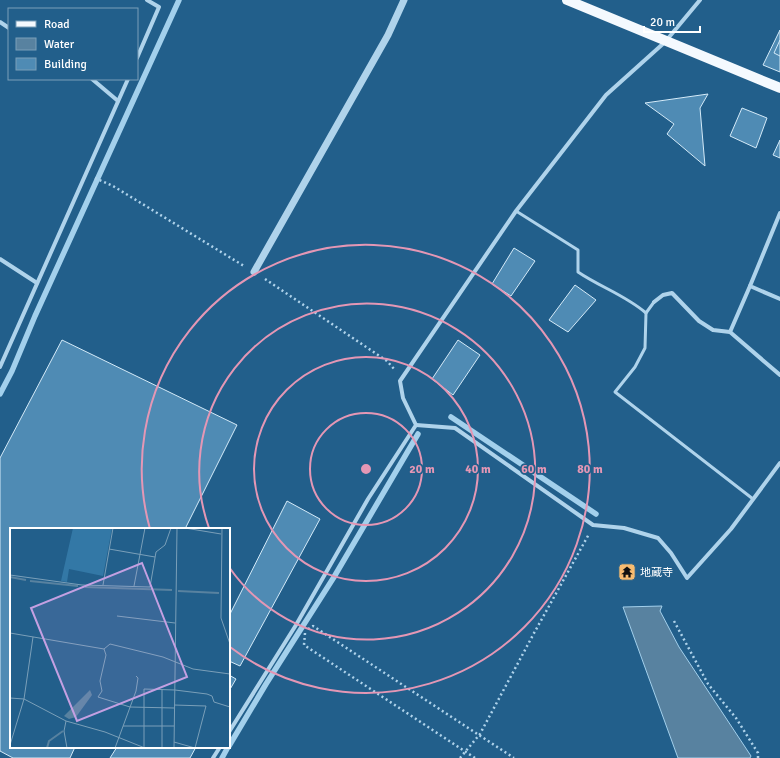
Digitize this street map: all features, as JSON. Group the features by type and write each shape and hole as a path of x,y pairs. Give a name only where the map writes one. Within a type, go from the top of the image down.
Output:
{"main road":[{"path":"567,0 664,42 780,88"}],"street":[{"path":"138,56 159,7 147,0"},
{"path":"254,272 388,35 404,0"},
{"path":"416,425 404,398 400,381 516,211 606,95 664,42 700,0"},
{"path":"93,80 118,101"},
{"path":"0,367 128,80"},
{"path":"730,332 780,213"},
{"path":"0,259 37,283"},
{"path":"750,286 780,299"},
{"path":"654,302 663,295 672,293 699,321 713,330 730,332 780,375"},
{"path":"416,425 455,428 593,525 624,528 658,538 671,553 687,578 731,529 780,463"},
{"path":"230,730 296,625 368,499 416,425"},
{"path":"213,758 219,748"}],"lane":[{"path":"516,211 578,250 578,272 586,278 615,292 646,313"},
{"path":"654,302 646,313 646,348 635,367 615,392 753,499"}],"path":[{"path":"460,758 465,750 480,734 532,635 578,556 593,525"},
{"path":"674,621 708,684 736,718 758,753 758,758"},
{"path":"475,758 304,645 305,631 312,626 480,734 514,758"}],"water":[{"path":"662,606 660,611 679,647 751,756 750,758 678,758 623,607"}],"building":[{"path":"780,30 780,72 763,65"},
{"path":"780,40 780,56 774,53"},
{"path":"708,94 700,108 705,166 667,134 674,124 645,103"},
{"path":"742,108 767,118 756,148 730,136"},
{"path":"780,140 780,158 773,155"},
{"path":"514,248 535,261 511,296 492,284"},
{"path":"575,285 596,300 568,332 549,320"},
{"path":"62,340 237,425 186,528 10,528 10,748 75,748 70,758 13,758 0,751 0,458"},
{"path":"458,340 480,355 453,395 432,379"},
{"path":"287,501 320,519 240,666 230,661 230,614"},
{"path":"230,676 236,679 230,689"},
{"path":"116,748 195,748 190,758 110,758"}],"waterway":[{"path":"0,394 12,371 35,316 179,0"},
{"path":"451,417 596,514"},
{"path":"230,744 266,684 334,577 418,434"},
{"path":"222,758 227,748"}],"place":[{"name":"地蔵寺","path":"627,572"}]}
